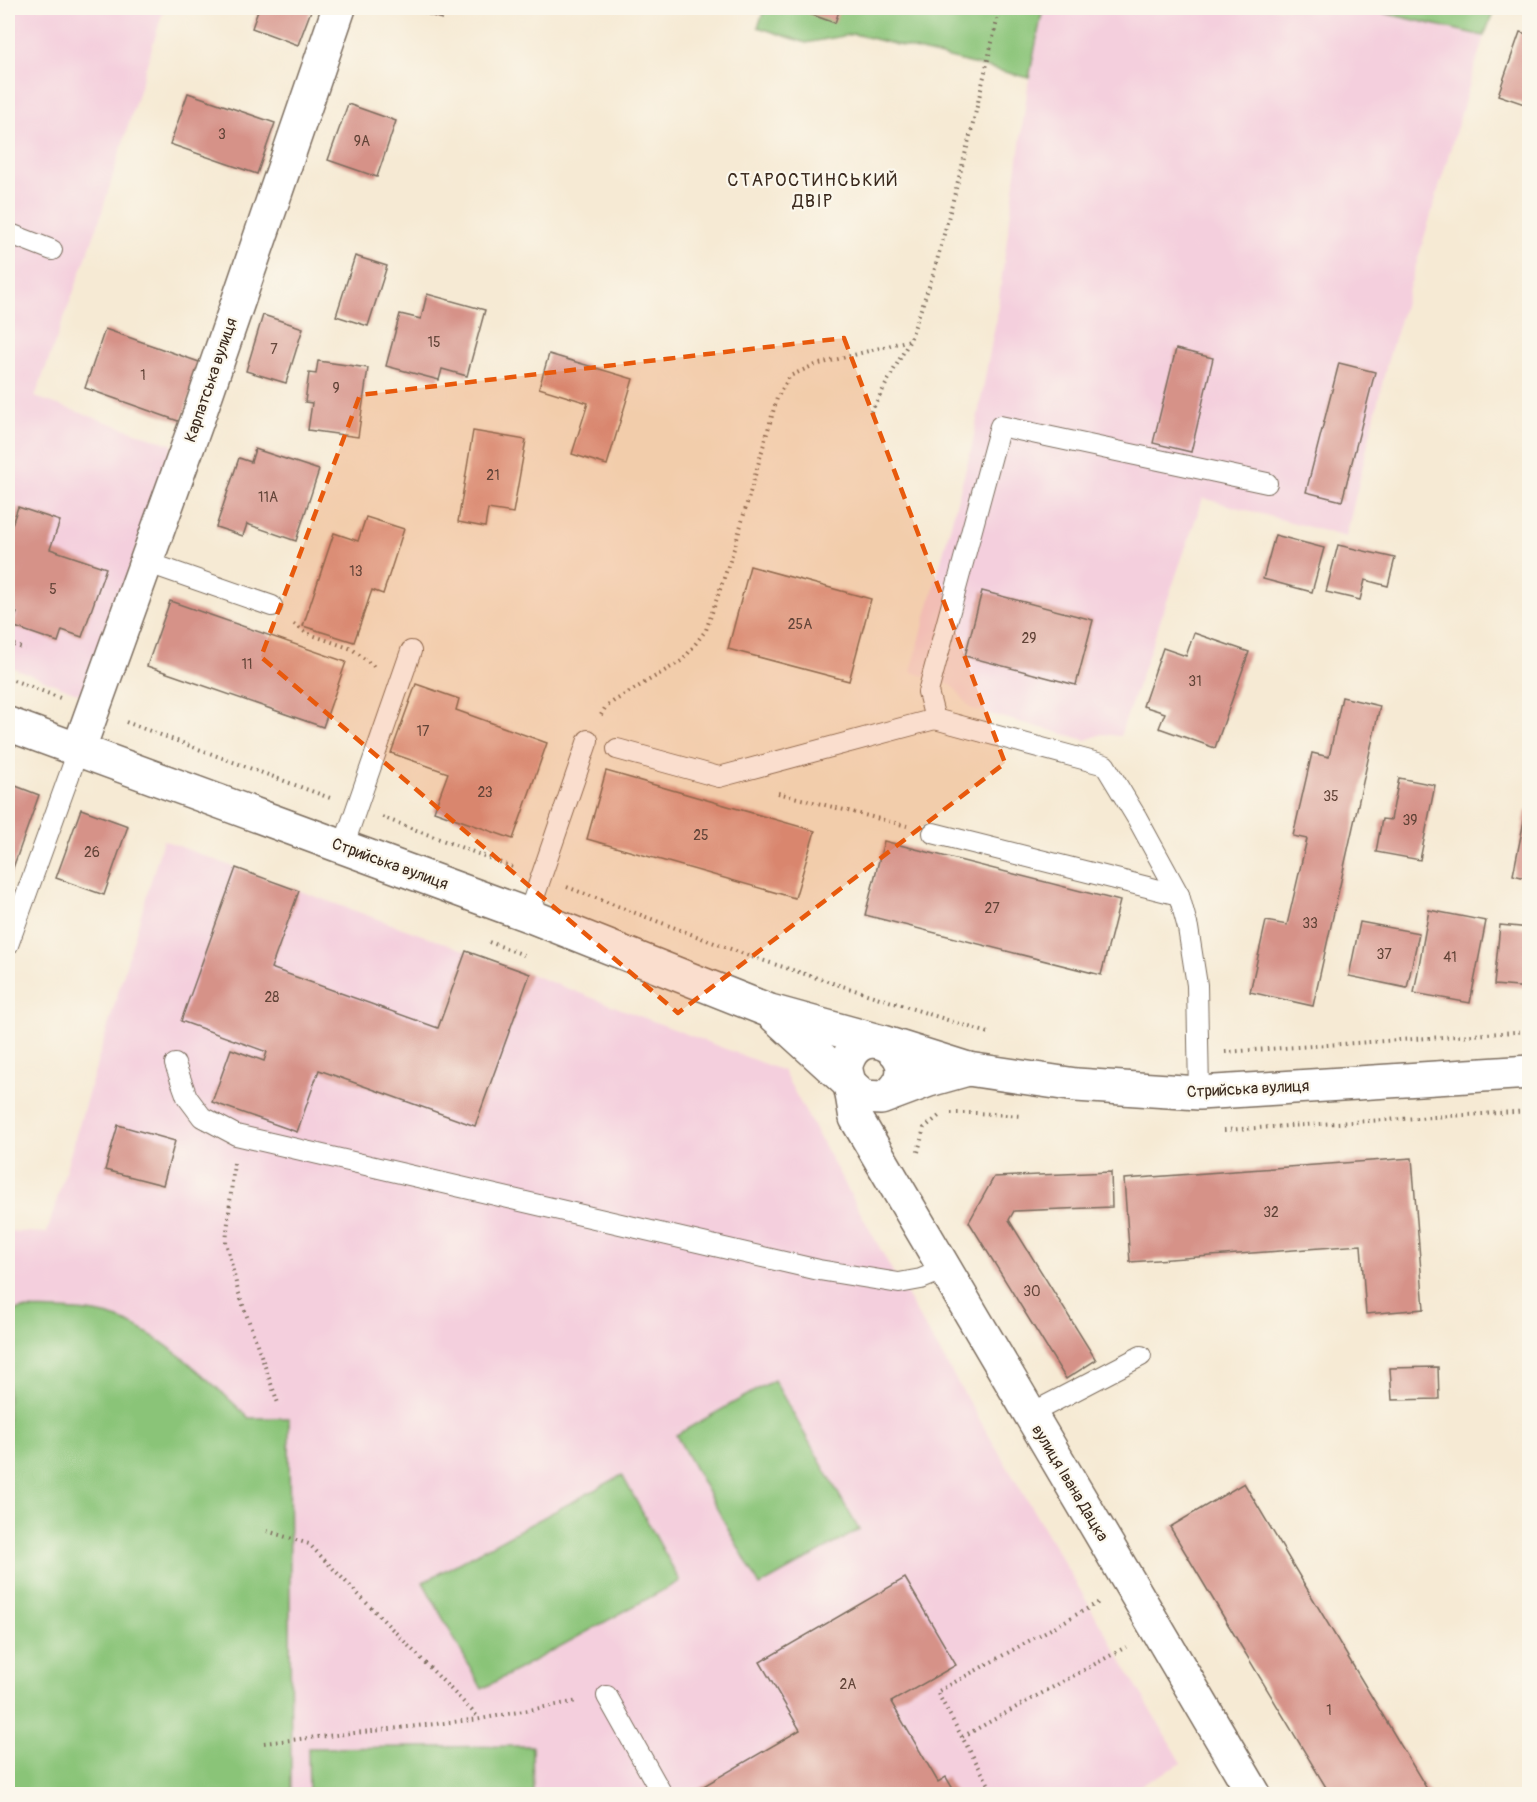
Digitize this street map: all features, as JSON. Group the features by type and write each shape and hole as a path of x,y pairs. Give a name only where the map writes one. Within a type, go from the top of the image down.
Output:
{"main road":[{"name":"Карпатська вулиця","path":"78,751 201,410 339,8"},
{"name":"Стрийська вулиця","path":"8,724 528,915 770,1011 968,1069 1076,1085 1199,1093 1530,1072"},
{"name":"Стрийська вулиця","path":"770,1011 864,1097 881,1098 968,1069"},
{"path":"850,1084 846,1069 852,1052 858,1046 865,1043 882,1042 895,1050 900,1057 901,1081 890,1094 886,1170"},
{"name":"вулиця Івана Дацка","path":"850,1084 856,1118 1254,1794"}],"lane":[{"path":"8,233 52,250"},
{"path":"935,719 928,692 1000,426 1267,483"},
{"path":"146,562 273,606"},
{"path":"343,847 411,651"},
{"path":"616,749 719,777 935,719 1105,765 1179,895 1188,928 1197,985 1199,1093"},
{"path":"528,915 588,740"},
{"path":"8,945 78,751"},
{"path":"933,833 1179,895"},
{"path":"175,1064 187,1097 202,1117 236,1135 819,1270 899,1283 921,1279 945,1269"},
{"path":"1030,1414 1141,1356"},
{"path":"606,1696 662,1794"}],"path":[{"path":"871,412 910,340 934,272 971,132 1000,8"},
{"path":"588,740 605,708 683,660 706,630 735,546 777,398 790,376 812,366 910,340"},
{"path":"306,633 352,649 372,664 395,695"},
{"path":"8,643 25,650"},
{"path":"8,678 750,956 998,1035"},
{"path":"833,808 933,833"},
{"path":"489,942 534,958"},
{"path":"1198,1054 1530,1031"},
{"path":"1220,1130 1530,1111"},
{"path":"919,1160 918,1151 924,1128 943,1113 1022,1116"},
{"path":"236,1135 226,1242 238,1291 278,1403"},
{"path":"267,1531 309,1544 480,1719"},
{"path":"994,1794 937,1692 1106,1599"},
{"path":"962,1737 1132,1644"},
{"path":"264,1743 480,1719 606,1696"}],"highlighted area":[{"path":"844,338 1005,763 678,1013 261,657 360,395"}],"shaded area":[{"path":"8,8 164,8 97,228 35,397 173,445 85,696 8,666"},
{"path":"1043,8 1362,8 1484,36 1387,363 1346,537 1203,498 1120,736 1102,734 1086,740 971,709 952,685 911,672 972,446 996,320 1029,78"},
{"path":"163,840 530,974 783,1071 899,1283 1182,1763 1124,1794 8,1794 8,1231 47,1233"}],"green space":[{"path":"765,8 1043,8 1029,78 854,34 806,43 758,27"},
{"path":"1362,8 1495,8 1484,36"},
{"path":"22,1309 81,1311 120,1320 160,1341 180,1356 249,1418 289,1418 291,1794 8,1794 8,1312"},
{"path":"774,1380 859,1530 760,1586 676,1435"},
{"path":"622,1475 680,1581 482,1689 423,1582"},
{"path":"532,1746 533,1794 309,1794 308,1748"}],"building":[{"path":"259,8 312,8 298,45 252,28"},
{"path":"408,8 446,8 442,19"},
{"path":"793,8 840,8 835,23"},
{"path":"1520,32 1530,35 1530,106 1498,95"},
{"path":"188,93 275,123 257,174 170,144"},
{"path":"348,104 396,121 377,177 328,160"},
{"path":"355,256 387,266 368,326 336,316"},
{"path":"427,294 485,310 467,376 442,369 439,380 386,366 400,314 421,319"},
{"path":"263,315 303,328 286,383 246,371"},
{"path":"105,329 202,363 181,422 85,388"},
{"path":"1176,349 1213,358 1191,452 1153,443"},
{"path":"549,354 633,379 607,465 572,454 588,403 539,388"},
{"path":"318,361 368,368 358,437 308,430 312,403 305,402 309,373 316,374"},
{"path":"1339,363 1375,372 1342,501 1306,492"},
{"path":"473,431 526,440 513,513 488,509 485,527 458,522"},
{"path":"255,449 319,470 296,541 247,524 243,536 216,527 239,458 251,462"},
{"path":"18,507 60,521 50,549 106,568 82,637 62,630 58,642 12,626 17,613 8,610 8,536"},
{"path":"366,517 404,529 383,594 372,590 354,642 303,626 334,533 358,541"},
{"path":"1275,535 1324,548 1312,592 1263,579"},
{"path":"1338,545 1395,558 1388,586 1365,580 1360,600 1326,592"},
{"path":"750,566 871,599 849,681 728,649"},
{"path":"982,591 1093,620 1076,685 965,656"},
{"path":"170,601 346,662 323,727 147,666"},
{"path":"1194,633 1249,652 1215,748 1159,728 1165,713 1143,706 1163,648 1186,656"},
{"path":"416,684 459,699 456,710 547,743 513,839 434,811 448,773 391,753"},
{"path":"1342,697 1380,706 1313,1006 1250,992 1266,921 1287,925 1307,839 1293,836 1312,753 1329,757"},
{"path":"606,771 815,831 795,898 587,839"},
{"path":"1399,778 1435,785 1420,860 1376,852 1382,819 1391,820"},
{"path":"8,783 39,795 8,882"},
{"path":"81,809 128,826 104,895 56,878"},
{"path":"1526,811 1530,811 1530,879 1513,875"},
{"path":"884,841 1120,901 1101,975 865,915"},
{"path":"236,868 299,891 271,968 438,1028 466,951 530,974 475,1126 319,1070 297,1132 212,1102 231,1049 264,1061 267,1052 181,1021"},
{"path":"1429,910 1486,921 1470,1003 1414,993"},
{"path":"1360,922 1419,933 1407,988 1349,976"},
{"path":"1500,925 1530,928 1530,988 1494,985"},
{"path":"118,1125 175,1141 163,1185 105,1170"},
{"path":"1412,1158 1424,1309 1366,1314 1361,1245 1130,1262 1124,1179"},
{"path":"1111,1172 1112,1207 1014,1211 1009,1220 1096,1360 1066,1379 969,1222 994,1177"},
{"path":"1438,1367 1439,1399 1392,1400 1390,1368"},
{"path":"1244,1483 1430,1794 1330,1794 1229,1626 1170,1527"},
{"path":"905,1578 956,1665 891,1702 938,1782 946,1777 956,1794 697,1794 695,1791 800,1730 760,1662"}],"district":[{"name":"СТАРОСТИНСЬКИЙ ДВІР","path":"813,190"}]}
